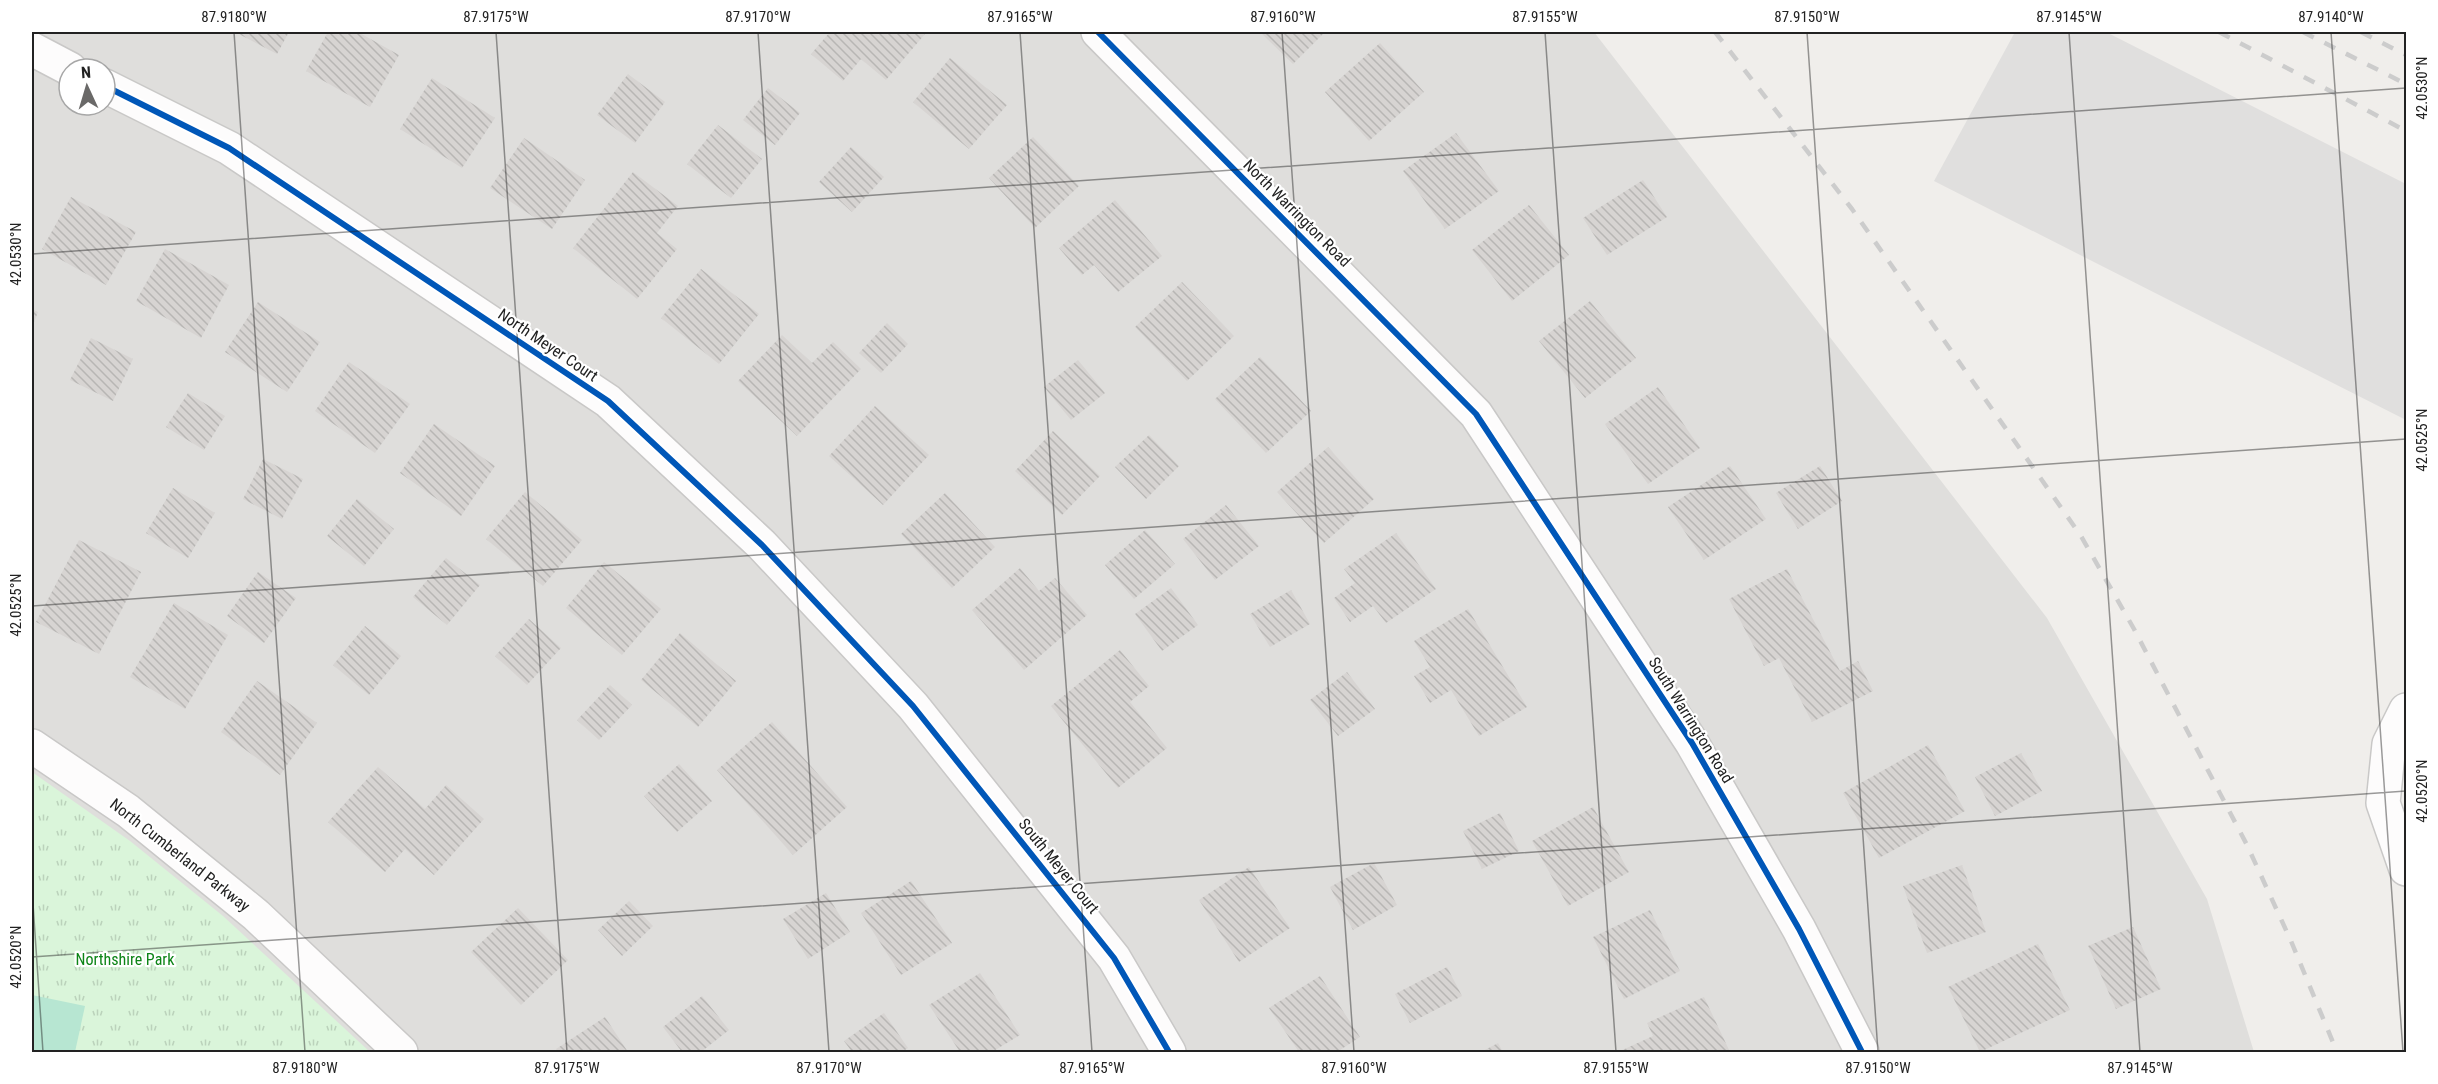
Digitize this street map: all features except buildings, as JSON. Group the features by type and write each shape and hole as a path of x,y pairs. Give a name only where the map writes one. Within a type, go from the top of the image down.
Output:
{"street":[{"name":"North Warrington Road","path":"1098,32 1476,414"},
{"path":"32,50 57,62"},
{"name":"North Meyer Court","path":"117,92 229,148 608,400 762,545 913,706"},
{"name":"South Warrington Road","path":"1476,414 1692,743 1799,929 1862,1053"},
{"name":"South Meyer Court","path":"913,706 1114,958 1170,1053"},
{"path":"2406,710 2389,744 2383,803 2406,869"},
{"name":"North Cumberland Parkway","path":"32,746 128,811 256,915 401,1053"}],"shaded area":[{"path":"32,32 1594,32 2047,618 2207,899 2254,1052 32,1052"},
{"path":"2015,32 2106,32 2406,184 2406,420 1934,181"}],"green space":[{"name":"Northshire Park","path":"32,772 130,841 223,916 370,1052 32,1052"},
{"path":"32,995 85,1006 75,1052 32,1052"}],"railway":[{"path":"1715,32 1852,209 2081,536 2134,629 2247,845 2291,941 2337,1052"},
{"path":"2219,32 2406,131"},
{"path":"2303,32 2406,84"},
{"path":"2361,32 2406,55"}],"cycle path":[{"path":"1098,32 1476,414 1692,743 1799,929 1862,1052"},
{"path":"117,92 229,148 608,401 762,545 913,706 1114,958 1169,1052"}]}
